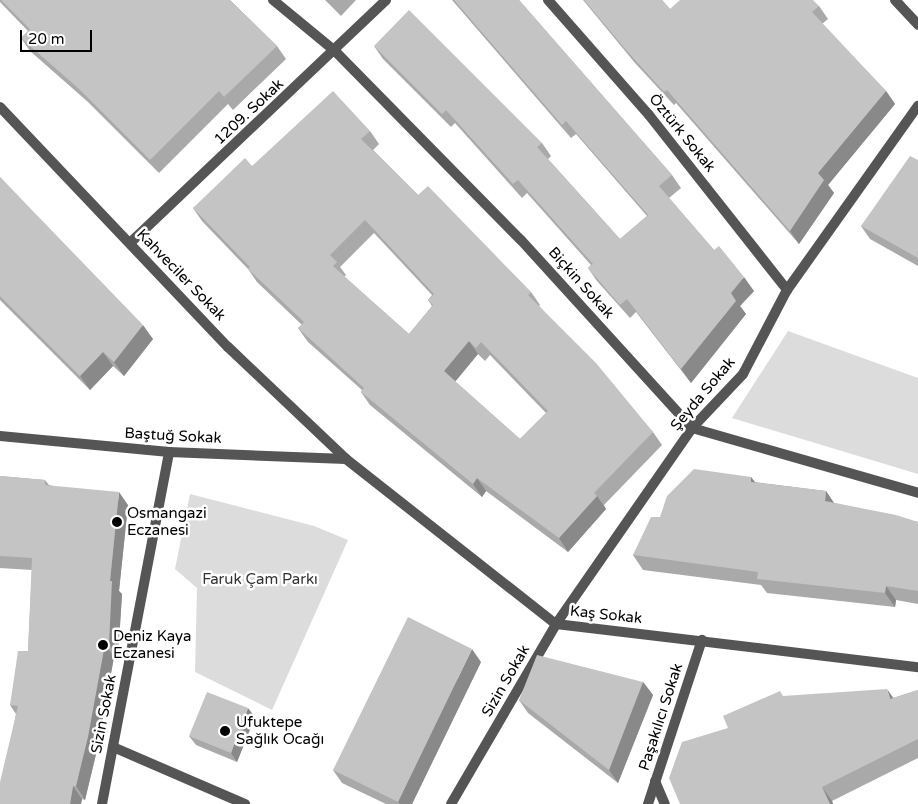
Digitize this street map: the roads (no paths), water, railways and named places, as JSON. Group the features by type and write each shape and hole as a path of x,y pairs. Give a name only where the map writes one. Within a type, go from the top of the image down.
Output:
{"street":[{"name":"Biçkin Sokak","path":"273,0 335,51 521,240 692,428"},
{"name":"1209. Sokak","path":"130,244 335,51 386,0"},
{"name":"Öztürk Sokak","path":"548,0 649,115 787,290"},
{"path":"895,0 918,25"},
{"name":"Şeyda Sokak","path":"556,624 692,428 743,374 787,290 918,106"},
{"name":"Kahveciler Sokak","path":"0,107 228,347 346,459"},
{"path":"692,428 918,494"},
{"name":"Baştuğ Sokak","path":"0,436 168,452 346,459"},
{"name":"Sizin Sokak","path":"102,804 168,452"},
{"name":"Kaş Sokak","path":"346,459 556,624 918,667"},
{"name":"Sizin Sokak","path":"452,804 556,624"},
{"name":"Paşakılıcı Sokak","path":"648,804 702,640"},
{"path":"113,747 246,804"},
{"path":"655,780 665,804"}],"place":[{"name":"Osmangazi Eczanesi","path":"117,522"},
{"name":"Deniz Kaya Eczanesi","path":"103,645"},
{"name":"Ufuktepe Sağlık Ocağı","path":"225,731"}],"park label":[{"name":"Faruk Çam Parkı","path":"260,580"}]}
